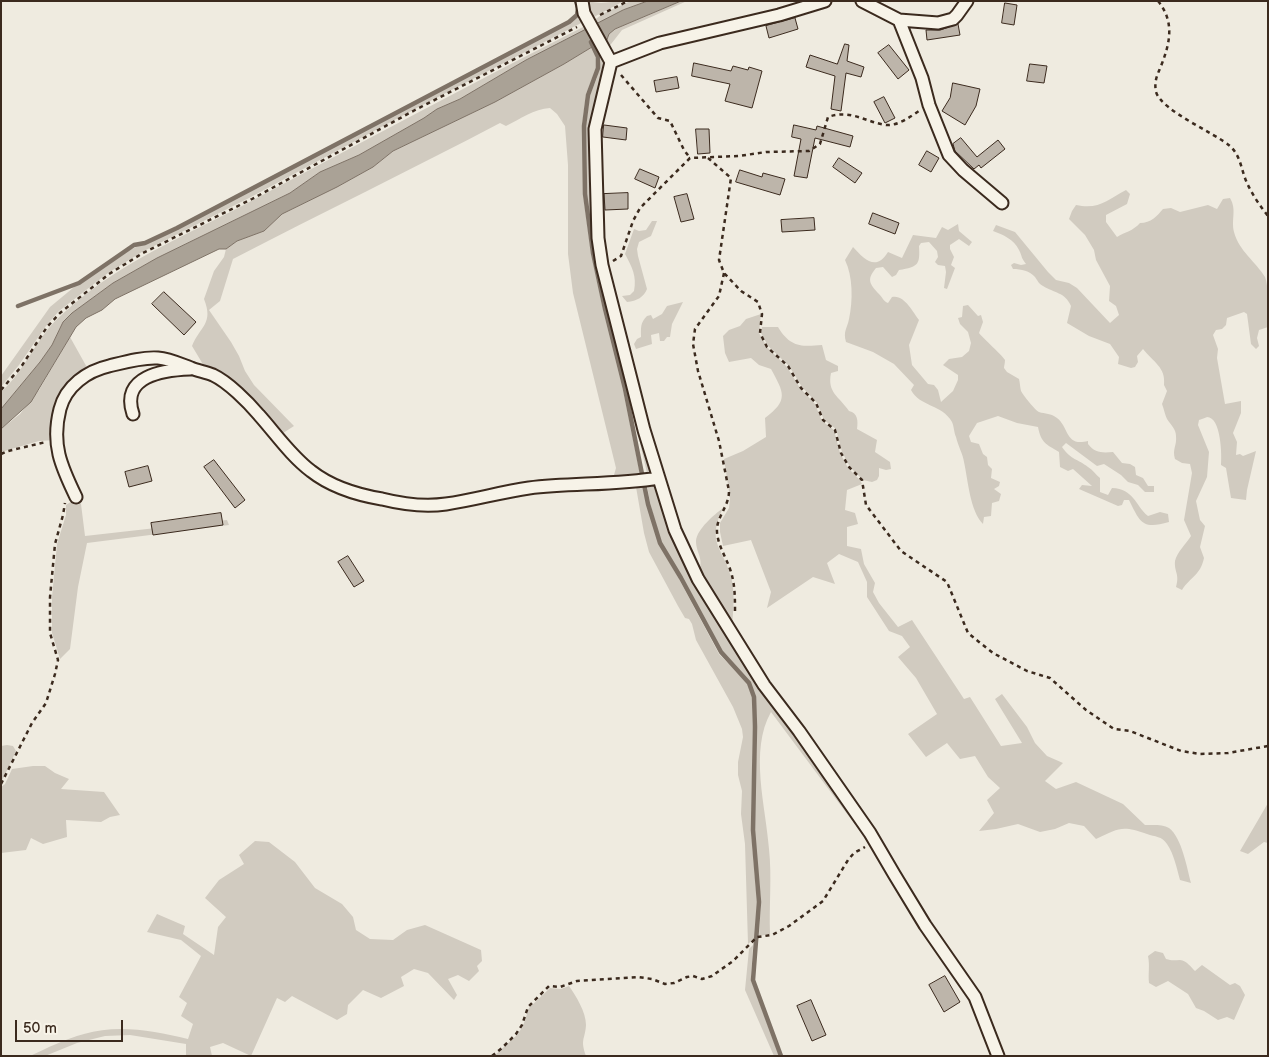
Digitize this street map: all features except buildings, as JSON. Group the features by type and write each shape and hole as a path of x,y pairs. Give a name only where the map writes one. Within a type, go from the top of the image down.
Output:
{"street":[{"path":"582,1 584,13 611,62 600,100 595,128 598,238 602,265 655,479 675,530 698,579 764,685 809,745 875,842 925,925 975,997 998,1056"},
{"path":"611,62 660,43 779,16 825,1"},
{"path":"862,1 899,20 938,23 958,15 967,1"},
{"path":"899,20 922,78 929,105 948,155 1002,203"},
{"path":"76,497 62,468 57,444 57,423 67,392 77,381 98,368 158,358 173,360 193,369 214,375 258,413 296,458 312,472 333,484 380,499 410,504 445,504 530,488 639,482 655,479"},
{"path":"133,414 131,398 134,388 142,380 157,373 193,369"}],"path":[{"path":"1,390 21,367 60,312 109,274 143,253 252,199 416,110 628,1"},
{"path":"1158,1 1168,18 1170,28 1166,54 1154,82 1157,95 1172,109 1195,125 1218,137 1237,153 1248,184 1268,216"},
{"path":"611,62 658,118 670,120 684,150 690,158"},
{"path":"602,265 612,262 621,256 633,221 640,208 690,158 739,156 766,152 809,151 820,144 828,117 838,113 888,125 901,122 929,105"},
{"path":"708,158 731,178 719,260 724,272 741,291 758,302 762,314 760,333 767,346 788,366 801,388 816,403 823,420 835,430 841,453 849,467 862,480 866,505 901,551 947,582 968,633 993,653 1027,671 1050,678 1086,710 1114,729 1130,731 1181,751 1200,754 1228,753 1268,746"},
{"path":"724,272 719,296 695,329 693,344 698,371 719,441 729,492 729,499 718,523 717,532 720,547 731,570 734,583 734,614"},
{"path":"1,454 39,443 50,442 57,444"},
{"path":"1,784 32,723 46,703 55,674 58,660 50,633 52,566 64,503 76,497"},
{"path":"492,1056 516,1034 522,1025 528,1007 549,986 560,988 577,982 638,977 652,978 665,984 674,983 687,977 693,976 702,979 712,976 733,961 757,937 772,935 804,916 823,901 841,869 854,853 875,842"}],"shaded area":[{"path":"584,1 601,3 624,1 590,19"},
{"path":"631,1 648,1 623,10 596,25 593,21 604,13"},
{"path":"648,1 681,1 615,29 609,34 605,45 592,47 495,102 393,151 373,167 282,214 264,231 237,241 226,249 219,249 115,299 102,310 86,318 76,327 31,402 1,429 1,409 40,362 52,345 63,322 72,313 113,283 157,258 290,193 320,172 359,155 526,60 623,10"},
{"path":"681,1 687,1 622,30 608,48 605,45 609,34 615,29"},
{"path":"579,8 587,20 251,197 142,252 108,273 59,311 1,387 1,376 50,307 79,283 125,252 177,229 569,22 578,16"},
{"path":"583,27 588,29 526,60 359,155 320,172 290,193 157,258 113,283 72,313 63,322 52,345 40,362 1,409 1,392 15,377 48,329 81,298 122,269 166,244 233,211"},
{"path":"592,47 597,47 606,62 595,234 655,472 648,477 608,308 586,193 586,124 590,95 597,78 601,59 593,48 596,68 586,94 582,126 583,194 591,253 623,390 641,479 612,482 616,468 573,293 568,254 568,165 565,126 557,114 550,108 533,112 506,126 500,123 233,259 220,301 209,310 231,342 254,385 294,426 280,435 207,371 192,346 207,320 207,307 204,299 214,271 224,257 226,249 237,241 264,231 282,214 373,167 393,151 495,102"},
{"path":"1126,190 1130,194 1127,204 1106,215 1106,222 1117,237 1132,230 1140,223 1156,217 1163,209 1171,208 1180,212 1208,205 1217,209 1223,199 1230,198 1234,211 1233,227 1236,239 1265,277 1267,287 1268,327 1259,330 1257,338 1259,346 1256,349 1251,344 1247,314 1244,312 1227,318 1226,325 1222,329 1216,330 1213,335 1218,349 1217,358 1225,404 1241,401 1241,413 1233,433 1237,442 1236,455 1240,454 1243,456 1256,451 1246,500 1231,498 1226,468 1221,465 1218,430 1212,419 1207,417 1199,420 1198,425 1209,452 1207,477 1196,501 1200,520 1205,526 1200,547 1204,558 1198,572 1182,590 1176,587 1175,561 1191,536 1184,520 1192,473 1190,464 1182,463 1175,459 1176,434 1167,419 1162,404 1167,391 1161,369 1143,349 1137,356 1138,362 1135,367 1131,368 1118,364 1119,357 1110,344 1089,336 1067,323 1071,306 1069,301 1062,295 1041,285 1031,273 1013,269 1011,265 1014,263 1026,264 1017,246 1011,240 993,231 996,225 1015,232 1056,280 1069,283 1077,288 1110,323 1119,315 1116,306 1109,301 1110,286 1085,235 1069,219 1076,205 1097,205"},
{"path":"652,221 657,221 651,236 639,242 637,249 647,289 640,298 627,302 622,296 630,295 634,291 635,281 632,267 625,254 634,229 639,231 646,230"},
{"path":"958,224 959,231 972,242 969,246 959,239 950,245 954,257 951,265 955,268 947,289 944,288 945,266 938,265 935,262 938,257 937,251 929,242 921,243 917,264 911,268 899,270 892,277 883,267 876,268 870,279 871,285 885,301 888,303 892,297 900,298 908,304 919,320 909,345 912,365 928,384 934,385 938,390 941,402 953,391 958,375 943,365 949,359 962,357 969,351 971,343 968,332 960,324 958,318 962,317 963,306 968,305 978,316 981,315 983,322 979,333 1004,358 1004,368 1019,379 1021,391 1039,412 1050,414 1057,418 1071,439 1081,442 1088,441 1088,444 1096,451 1113,452 1122,463 1135,467 1136,475 1143,478 1148,486 1154,486 1154,492 1145,492 1138,485 1128,482 1104,464 1097,466 1066,443 1062,447 1065,451 1090,468 1100,478 1100,492 1108,495 1112,488 1125,491 1130,494 1148,516 1160,512 1168,514 1169,522 1153,525 1147,524 1139,519 1129,500 1124,500 1122,505 1118,506 1079,489 1082,485 1092,486 1073,469 1068,471 1060,467 1059,452 1045,442 1041,437 1038,427 1017,423 998,416 977,423 969,436 971,442 979,444 983,454 987,457 988,465 992,469 991,478 1000,482 999,486 994,489 1001,494 999,501 992,503 991,516 984,517 983,524 972,503 963,456 953,424 948,416 915,396 911,390 914,385 894,364 873,352 846,342 845,333 852,297 850,273 845,260 853,247 870,262 879,261 888,252 902,258 913,235 936,238 942,227 948,230"},
{"path":"683,302 672,324 670,337 660,341 659,333 651,335 652,344 636,349 634,344 641,337 642,323 647,316 651,315 653,319 662,314 667,306"},
{"path":"761,314 759,333 767,347 787,367 800,388 815,404 822,421 834,430 840,453 848,468 862,484 847,490 845,510 855,513 858,524 847,527 847,546 861,549 864,564 875,583 873,592 879,603 898,627 912,620 964,699 970,697 1001,746 1022,743 995,699 1002,694 1027,727 1035,743 1047,756 1063,763 1045,781 1056,789 1076,782 1123,804 1145,825 1161,825 1169,828 1181,846 1191,883 1180,880 1173,857 1163,839 1132,829 1116,830 1096,839 1084,826 1069,823 1055,829 1040,832 1018,824 979,831 994,813 987,800 1000,788 988,777 975,756 960,759 947,743 926,757 908,734 937,714 916,678 898,657 910,647 902,636 889,631 867,597 867,582 858,562 839,554 827,563 835,584 813,577 767,608 771,592 751,540 723,546 720,532 720,523 729,508 730,498 724,459 743,451 766,437 765,418 778,406 782,396 779,384 771,369 759,365 751,358 729,362 725,353 723,336 729,330 740,326 746,319"},
{"path":"762,327 778,327 787,339 797,344 808,346 822,345 826,360 838,366 838,371 831,373 832,390 849,411 856,415 857,429 877,440 875,452 890,462 891,469 879,468 877,480 872,482 863,480 850,467 842,452 836,429 824,420 817,403 802,387 789,366 768,346 761,333"},
{"path":"70,337 89,371 75,379 55,440 39,441 1,452 1,429 20,414 39,390"},
{"path":"647,485 656,487 671,529 794,733 868,838 868,842 771,712 764,727 760,761 770,860 770,934 759,936 761,902 754,829 757,726 755,697 750,683 722,651 661,542"},
{"path":"643,486 659,544 719,654 748,684 752,697 751,830 757,902 756,937 748,944 745,844 741,814 742,791 738,775 738,762 743,737 742,729 733,707 696,640 692,624 689,619 685,618 649,552 636,487"},
{"path":"80,496 85,536 227,520 229,525 87,543 78,587 70,649 60,659 52,633 52,597 57,544 66,515 66,505"},
{"path":"723,508 718,520 716,539 732,581 734,598 732,628 699,572 701,563 696,545 699,532"},
{"path":"1,746 13,746 16,751 1,783"},
{"path":"45,766 69,779 61,789 104,792 120,815 110,817 101,822 66,820 67,837 43,844 31,838 26,850 1,853 1,787 5,784 12,769"},
{"path":"1268,803 1268,843 1264,842 1248,854 1240,851"},
{"path":"255,841 269,842 295,862 315,888 342,904 353,917 356,930 370,939 393,940 407,930 425,925 481,950 482,961 477,966 479,971 469,981 458,975 448,979 457,995 454,1000 428,973 414,969 401,977 404,986 381,998 363,990 348,1005 347,1014 337,1020 292,996 285,1002 277,998 251,1056 223,1043 210,1047 212,1056 186,1056 186,1044 130,1035 105,1036 77,1043 45,1056 30,1056 77,1036 110,1029 149,1031 188,1039 193,1024 181,1016 187,1003 179,997 201,956 181,940 147,932 157,914 185,926 183,934 214,955 218,927 226,917 205,898 219,880 244,864 239,855"},
{"path":"753,945 751,980 779,1056 774,1056 745,990 749,949"},
{"path":"1155,951 1163,953 1166,959 1180,960 1189,964 1195,971 1202,965 1230,985 1235,983 1240,986 1245,995 1234,1020 1227,1017 1218,1020 1196,1008 1188,994 1168,981 1156,987 1149,983 1148,956"},
{"path":"569,986 584,1015 586,1025 583,1043 586,1056 494,1056 517,1035 523,1026 529,1008 550,988 561,989"}],"waterway":[{"path":"18,306 79,283 134,245 145,243 177,228 569,22 577,15 576,1"},
{"path":"591,42 598,57 598,68 588,95 584,126 585,194 593,253 625,389 648,504 660,543 721,652 749,683 754,697 753,830 759,902 753,980 781,1056"}]}
